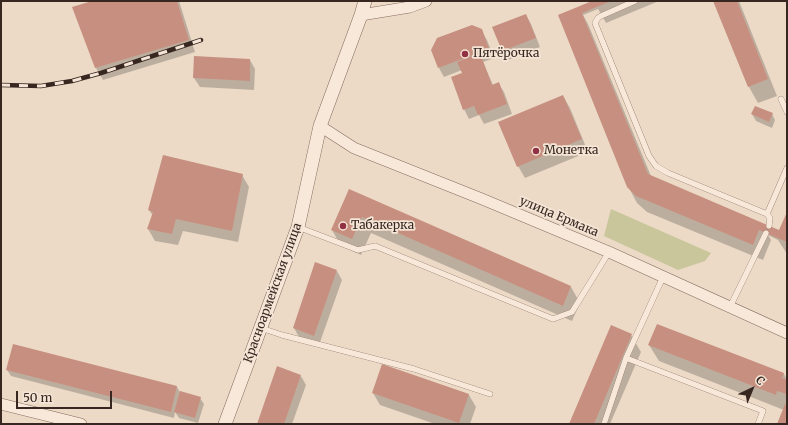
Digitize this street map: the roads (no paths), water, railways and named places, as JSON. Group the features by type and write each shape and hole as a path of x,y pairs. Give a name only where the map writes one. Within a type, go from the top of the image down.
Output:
{"street":[{"name":"Красноармейская улица","path":"225,424 298,227 320,126 362,15 365,1"},
{"path":"362,15 410,8 426,1"},
{"name":"улица Ермака","path":"320,126 354,148 609,252 787,333"},
{"path":"1,404 81,424"}],"lane":[{"path":"635,1 601,16 595,23 649,156 656,166 668,173 767,214 770,218 769,226"},
{"path":"781,99 787,112"},
{"path":"767,214 787,168"},
{"path":"298,227 358,250 375,246 553,319 572,312 609,252"},
{"path":"730,308 766,233"},
{"path":"604,424 626,358 664,277"},
{"path":"261,328 282,335 414,369 490,394"},
{"path":"626,358 763,410 758,424"}],"railway":[{"path":"1,85 41,86 72,81 201,40"}],"place":[{"name":"Пятёрочка","path":"465,54"},
{"name":"Монетка","path":"536,151"},
{"name":"Табакерка","path":"343,226"}]}
